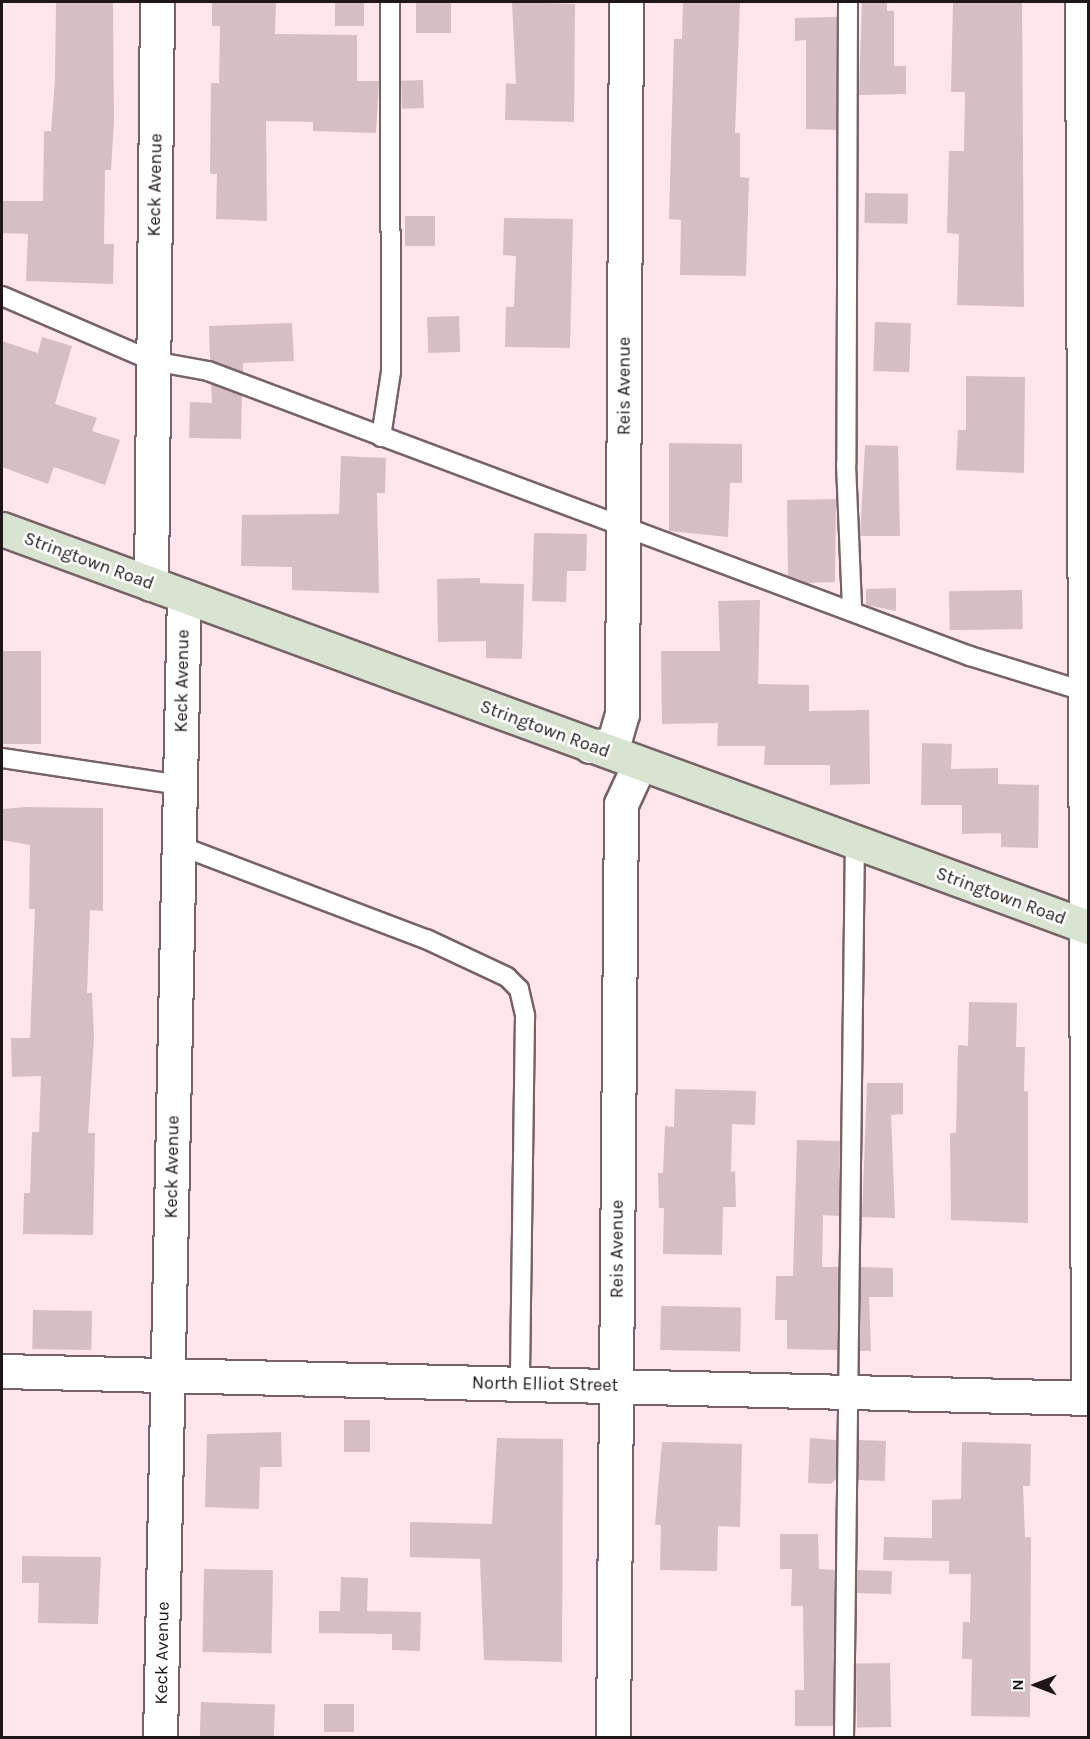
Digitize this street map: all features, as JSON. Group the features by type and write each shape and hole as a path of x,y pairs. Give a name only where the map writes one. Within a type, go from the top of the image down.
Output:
{"main road":[{"name":"Stringtown Road","path":"2,529 639,765 1088,927"}],"street":[{"name":"Keck Avenue","path":"151,584 157,2"},
{"name":"Reis Avenue","path":"590,746 613,745 621,729 626,2"},
{"path":"1082,2 1089,1382"},
{"name":"Keck Avenue","path":"160,1737 184,596"},
{"name":"Reis Avenue","path":"613,1737 621,804 639,765"},
{"name":"North Elliot Street","path":"2,1371 167,1373 1089,1398"}],"lane":[{"path":"381,436 391,372 390,2"},
{"path":"848,2 846,464 852,610"},
{"path":"2,296 153,361 208,371 582,513 624,524 970,656 1086,692"},
{"path":"2,758 180,785"},
{"path":"844,1737 855,842"},
{"path":"178,845 426,939 507,977 519,989 525,1016 520,1384"}],"building":[{"path":"56,2 113,2 114,122 111,170 105,170 104,244 114,244 113,284 26,281 28,234 2,233 2,201 43,201 44,131 51,131 55,80"},
{"path":"212,2 276,2 275,34 357,35 357,81 379,81 376,133 313,131 313,122 266,121 267,221 216,219 217,174 210,174 211,83 219,83 220,26 212,26"},
{"path":"335,2 364,2 364,26 335,26"},
{"path":"416,2 451,2 451,33 416,33"},
{"path":"512,2 575,4 574,122 505,120 506,83 516,84"},
{"path":"683,2 740,2 735,133 740,133 740,177 749,178 746,276 680,275 681,220 669,219 674,39 682,39"},
{"path":"862,2 887,2 887,11 894,11 894,66 906,66 906,94 859,95"},
{"path":"953,2 1022,2 1024,307 957,305 959,234 947,233 949,151 964,151 965,92 951,92"},
{"path":"837,17 836,130 806,129 806,40 795,41 795,18"},
{"path":"423,80 424,108 402,109 401,81"},
{"path":"865,193 908,194 907,224 864,223"},
{"path":"405,216 435,216 435,246 405,246"},
{"path":"504,218 573,219 570,348 505,347 506,307 514,307 516,256 503,255"},
{"path":"459,316 460,352 428,353 427,317"},
{"path":"875,322 911,323 909,372 873,371"},
{"path":"292,323 294,361 243,363 243,372 210,360 209,326"},
{"path":"42,337 72,346 55,404 97,418 92,431 120,440 105,485 54,467 48,484 2,467 2,341 38,353"},
{"path":"966,376 1025,377 1024,473 956,470 958,430 966,430"},
{"path":"211,384 242,396 241,439 189,438 190,402 212,403"},
{"path":"669,443 742,444 742,483 730,483 728,537 669,531"},
{"path":"865,445 898,446 900,536 860,536"},
{"path":"341,456 386,458 385,493 377,493 379,593 292,590 292,567 241,566 242,515 339,514"},
{"path":"836,499 835,582 807,583 788,576 787,500"},
{"path":"534,533 587,534 586,571 567,571 566,602 532,601"},
{"path":"480,578 480,583 524,584 522,659 486,658 486,641 438,642 437,579"},
{"path":"896,588 896,611 866,605 866,589"},
{"path":"1022,590 1023,629 950,630 949,591"},
{"path":"760,600 758,684 809,685 809,711 869,710 870,784 830,785 830,765 764,765 765,746 717,746 718,723 662,724 661,651 720,651 718,601"},
{"path":"2,651 41,651 41,744 2,744"},
{"path":"922,743 952,744 951,769 998,768 998,784 1039,785 1038,848 1001,847 1001,833 962,834 962,805 921,805"},
{"path":"103,808 103,911 90,910 87,993 92,993 94,1037 88,1133 95,1133 93,1235 23,1234 24,1193 30,1193 32,1132 39,1132 41,1076 12,1077 11,1038 30,1038 35,909 29,909 30,845 2,840 2,809"},
{"path":"969,1002 1017,1003 1016,1047 1025,1047 1024,1091 1028,1091 1028,1223 951,1220 950,1133 956,1133 958,1045 968,1046"},
{"path":"867,1083 903,1083 903,1114 891,1115 895,1218 862,1217"},
{"path":"675,1089 756,1091 755,1125 732,1124 731,1172 735,1171 736,1207 723,1207 722,1255 663,1254 664,1208 659,1208 658,1173 663,1173 665,1126 674,1127"},
{"path":"797,1140 840,1141 839,1216 823,1215 822,1267 839,1267 838,1350 787,1349 787,1320 775,1320 776,1276 793,1276"},
{"path":"861,1267 893,1268 893,1297 869,1297 871,1351 860,1351"},
{"path":"661,1306 741,1307 740,1351 660,1350"},
{"path":"33,1310 92,1311 91,1350 32,1349"},
{"path":"344,1420 370,1420 370,1452 344,1452"},
{"path":"281,1432 282,1467 260,1467 259,1509 205,1507 207,1434"},
{"path":"497,1438 563,1439 562,1662 484,1660 480,1559 410,1557 410,1522 492,1524"},
{"path":"810,1438 836,1440 836,1479 831,1484 808,1483"},
{"path":"859,1440 886,1441 885,1481 858,1480"},
{"path":"662,1442 742,1444 740,1527 718,1526 717,1571 660,1570 661,1525 655,1525"},
{"path":"962,1442 1031,1444 1030,1486 1023,1486 1025,1537 1031,1537 1030,1717 971,1716 972,1659 962,1659 963,1622 970,1622 971,1574 949,1574 949,1561 883,1560 884,1537 932,1538 932,1500 961,1499"},
{"path":"780,1534 818,1534 819,1569 835,1570 833,1726 795,1726 795,1690 804,1690 803,1606 791,1606 792,1569 780,1569"},
{"path":"22,1556 101,1557 98,1624 38,1623 39,1583 22,1583"},
{"path":"204,1569 273,1570 272,1653 203,1652"},
{"path":"857,1570 892,1571 891,1594 856,1593"},
{"path":"341,1577 368,1578 367,1611 421,1612 420,1651 392,1650 392,1634 319,1633 319,1611 340,1611"},
{"path":"890,1663 891,1727 857,1728 856,1664"},
{"path":"201,1702 275,1705 274,1738 200,1737"},
{"path":"324,1704 354,1704 354,1732 324,1732"}]}
